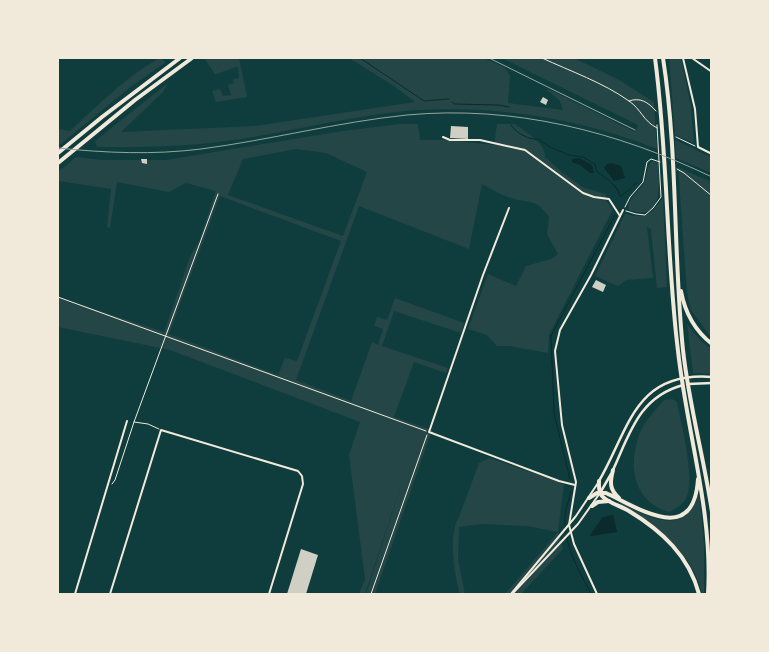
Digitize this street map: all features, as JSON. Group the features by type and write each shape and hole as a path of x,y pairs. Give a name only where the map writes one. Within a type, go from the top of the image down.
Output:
{"highway":[{"path":"58,153 180,58"},
{"path":"58,163 135,100 192,58"},
{"path":"655,58 662,119 674,315 684,396 707,530 708,594"},
{"path":"663,58 686,367 712,512"},
{"path":"678,279 688,315 698,330 712,344"},
{"path":"613,470 611,488 622,501"},
{"path":"589,498 600,493 606,493 658,517 676,516 686,512 694,501 697,490 698,471"},
{"path":"599,481 600,493 608,501 644,521 675,547 691,572 699,594"},
{"path":"592,506 598,502 608,501"}],"main road":[{"path":"599,481 627,422 643,401 659,388 677,380 691,377 712,377"},
{"path":"600,493 633,426 642,411 651,402 667,391 679,386 712,383"}],"street":[{"path":"683,58 695,109 698,147 712,154"},
{"path":"692,58 712,72"},
{"path":"443,137 450,140 480,140 525,150 583,193 609,199 620,216"},
{"path":"509,208 483,275 429,432 559,481 575,485"},
{"path":"597,594 574,544 569,525 575,478 562,425 555,350 560,330 591,275 623,210"},
{"path":"75,594 127,421"},
{"path":"110,594 161,430 298,471 302,476 303,484 269,594"},
{"path":"511,594 576,516 599,481"},
{"path":"511,594 562,543 600,493"}],"path":[{"path":"542,58 629,101 646,121"},
{"path":"629,101 636,98 641,99 657,113"},
{"path":"623,210 645,215 661,197 657,117"},
{"path":"110,486 115,480 134,422 218,194"},
{"path":"58,297 429,432 371,594"},
{"path":"134,422 148,424 161,430"}],"shaded area":[{"path":"160,58 166,62 129,88 61,144 58,143 58,129 70,131 136,73"},
{"path":"204,58 239,58 247,97 216,102 212,91 220,89 223,96 231,95 228,85 234,83 233,79 239,78 238,67 215,74"},
{"path":"349,58 484,58 505,68 510,76 508,103 563,110 560,101 548,89 635,132 638,125 502,58 574,58 619,80 654,102 657,149 627,138 565,121 533,115 469,109 405,111 210,143 97,147 95,141 168,83 163,92 121,132 255,126 415,102 394,86"},
{"path":"669,58 681,58 691,107 694,143 675,135"},
{"path":"400,124 418,124 420,140 446,140 494,145 497,124 515,124 539,143 545,157 563,173 584,188 606,194 605,200 613,209 549,335 548,353 509,346 497,346 487,335 468,329 488,274 516,286 526,266 551,259 558,254 547,234 549,217 537,204 507,197 482,184 469,249 359,206 296,380 351,401 372,342 378,345 383,329 374,326 377,317 387,320 395,298 464,323 461,333 394,311 382,346 448,368 446,373 414,362 394,417 432,430 375,594 366,594 404,477 365,594 359,594 365,579 349,455 360,422 170,350 58,327 58,297 164,332 190,257 199,241 216,191 186,183 169,192 117,182 110,228 107,227 111,189 58,181 58,172 76,157 103,160 166,160 343,131","holes":["296,149 326,153 367,172 343,236 228,195 243,159","220,196 341,241 297,361 285,358 278,375 169,334"]},
{"path":"675,140 711,157 711,173 676,158"},
{"path":"579,158 592,165 594,173 590,173 580,165 572,162 572,159"},
{"path":"652,161 658,163 658,191 654,207 640,213 629,210 629,202 644,183"},
{"path":"612,163 621,166 625,178 614,181 604,168 607,164"},
{"path":"678,167 711,182 711,337 691,310 687,293"},
{"path":"663,198 667,287 657,288 651,229 647,227 653,278 626,280 618,286 595,276 625,214 643,216 651,212"},
{"path":"687,324 700,340 711,349 711,374 693,373"},
{"path":"672,399 677,402 687,452 689,480 685,500 680,506 669,512 657,507 641,491 636,481 634,459 639,435 644,425 664,400"},
{"path":"490,458 564,484 558,532 527,526 482,524 459,527 458,560 465,594 460,594 453,555 456,524 479,463"},
{"path":"699,495 704,543 704,594 702,594 690,565 671,541 646,521 620,504 654,518 675,520 684,516 692,508"},
{"path":"613,515 617,532 590,535 603,517"},
{"path":"558,532 563,549 521,594 505,594"}],"building":[{"path":"543,97 548,100 546,105 540,102"},
{"path":"451,126 468,127 468,139 450,138"},
{"path":"141,159 147,159 147,164 142,163"},
{"path":"596,280 606,285 603,292 592,287"},
{"path":"301,549 318,555 306,594 287,594"}],"waterway":[{"path":"360,58 424,101 449,99"},
{"path":"452,102 455,104 509,107"},
{"path":"511,125 523,135 538,139 550,147 569,155 583,157 595,164 597,172 614,185 620,197 636,183"},
{"path":"570,479 554,413 551,336 615,215"},
{"path":"571,491 565,514 566,532 574,560 591,594"}],"railway":[{"path":"489,58 635,130"},
{"path":"58,148 130,153 183,151 381,118 447,113 486,114 525,118 601,135 639,146 712,177"}]}
